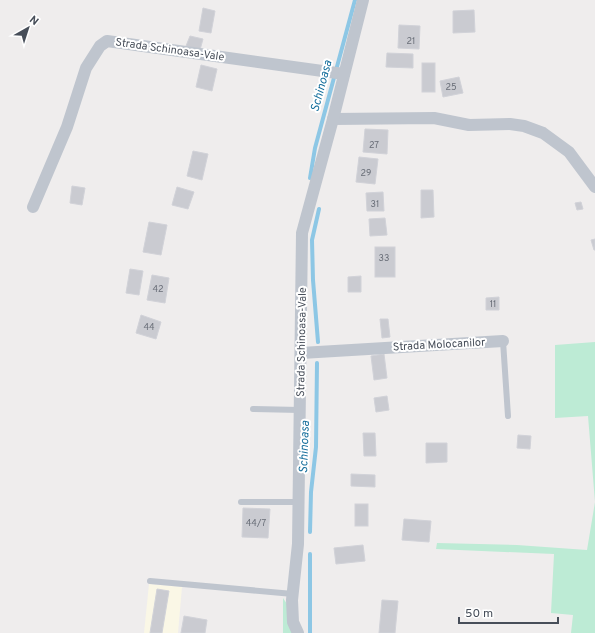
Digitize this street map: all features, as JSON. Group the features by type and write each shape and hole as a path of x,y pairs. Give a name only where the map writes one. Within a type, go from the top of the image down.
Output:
{"street":[{"name":"Strada Schinoasa-Vale","path":"298,633 293,622 293,594 298,544 302,233 333,119 338,74 363,0"},
{"name":"Strada Schinoasa-Vale","path":"33,207 68,127 86,68 100,46 107,41 338,74"},
{"path":"333,119 434,118 470,125 510,124 524,126 543,133 564,148 595,187"},
{"name":"Strada Molocanilor","path":"301,353 503,341"}],"lane":[{"name":"Strada Molocanilor","path":"503,341 508,416"},
{"path":"253,410 300,410"},
{"path":"241,502 299,502"},
{"path":"150,581 293,594"}],"shaded area":[{"path":"149,584 182,587 178,633 144,633"}],"green space":[{"path":"595,342 595,502 588,416 555,418 555,345"},
{"path":"595,502 595,633 571,633 573,615 551,613 554,554 436,549 437,543 517,545 587,550"},
{"path":"283,598 289,607 292,633 283,633"}],"building":[{"path":"203,8 215,11 211,33 199,31"},
{"path":"474,10 475,32 453,33 453,11"},
{"path":"399,25 420,26 419,49 398,48"},
{"path":"190,36 203,39 200,50 186,46"},
{"path":"387,53 413,54 413,68 386,67"},
{"path":"422,63 435,63 435,92 422,92"},
{"path":"201,65 217,69 212,91 196,87"},
{"path":"459,77 463,93 443,97 440,81"},
{"path":"365,129 388,130 387,154 363,152"},
{"path":"193,151 208,154 202,180 187,176"},
{"path":"359,157 378,159 375,184 356,182"},
{"path":"72,186 85,188 82,205 70,203"},
{"path":"177,187 194,192 188,209 172,205"},
{"path":"421,190 433,190 434,217 421,218"},
{"path":"383,192 384,211 367,211 366,193"},
{"path":"581,202 583,209 577,210 575,203"},
{"path":"385,218 387,235 370,236 369,219"},
{"path":"149,222 167,225 161,255 143,252"},
{"path":"595,239 595,250 594,250 591,240"},
{"path":"375,247 395,247 395,277 375,277"},
{"path":"130,269 143,271 139,295 126,293"},
{"path":"152,275 169,278 165,303 147,300"},
{"path":"361,276 361,292 348,292 348,277"},
{"path":"499,297 499,310 486,310 486,298"},
{"path":"141,315 161,322 156,339 136,333"},
{"path":"380,319 388,319 390,337 382,338"},
{"path":"384,354 387,378 374,380 371,356"},
{"path":"387,396 389,410 376,412 374,398"},
{"path":"363,433 375,433 376,456 364,456"},
{"path":"518,435 531,436 530,449 517,448"},
{"path":"426,443 447,443 447,462 426,463"},
{"path":"351,474 375,475 375,487 351,486"},
{"path":"355,504 368,504 368,526 355,526"},
{"path":"243,508 270,509 268,538 242,537"},
{"path":"404,519 431,521 429,542 402,540"},
{"path":"363,545 365,561 336,564 334,548"},
{"path":"157,589 169,591 162,633 150,633"},
{"path":"382,600 398,601 395,633 379,633"},
{"path":"184,616 207,620 205,633 181,633"}],"waterway":[{"name":"Schinoasa","path":"310,178 315,148 355,0"},
{"name":"Schinoasa","path":"318,342 313,280 312,240 319,209"},
{"name":"Schinoasa","path":"310,532 311,492 316,447 317,363"},
{"name":"Schinoasa","path":"310,554 310,633"}]}
